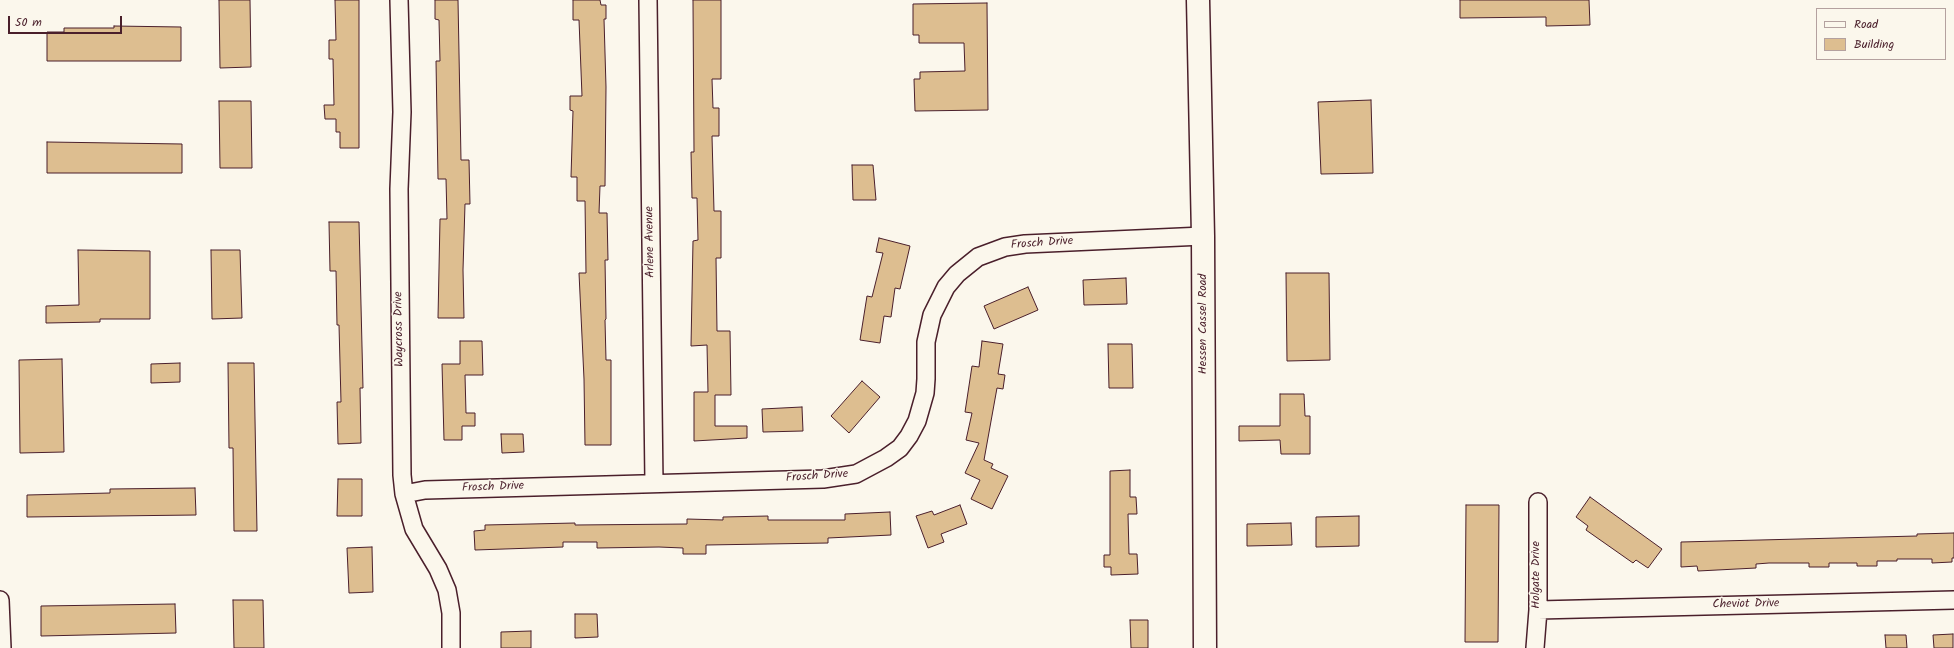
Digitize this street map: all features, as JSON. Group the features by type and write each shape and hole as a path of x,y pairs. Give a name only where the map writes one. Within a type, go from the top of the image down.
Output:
{"main road":[{"name":"Hessen Cassel Road","path":"1198,0 1203,236 1205,648"}],"street":[{"name":"Waycross Drive","path":"399,0 402,112 398,189 402,468 404,494 414,529 438,569 447,590 451,613 451,648"},
{"name":"Arlene Avenue","path":"648,0 654,483"},
{"name":"Frosch Drive","path":"404,494 425,490 829,478 856,474 873,467 900,448 909,436 917,421 925,393 926,342 932,315 946,288 968,265 989,252 1025,244 1203,236"},
{"name":"Holgate Drive","path":"1535,648 1538,610 1538,502"},
{"path":"0,600 2,648"},
{"name":"Cheviot Drive","path":"1538,610 1954,600"}],"building":[{"path":"219,0 250,0 251,67 220,68"},
{"path":"335,0 359,0 359,148 340,148 340,132 336,132 336,119 325,119 324,105 334,105 333,59 329,59 329,40 336,40"},
{"path":"435,0 458,0 461,160 469,160 470,204 465,204 463,270 464,318 438,318 440,219 447,219 446,179 438,179 436,61 440,61 439,20 435,19"},
{"path":"573,0 600,0 601,5 606,5 606,19 604,19 606,87 605,186 600,186 599,213 607,213 608,260 605,260 605,320 606,360 611,360 611,445 585,445 584,379 579,273 586,273 585,201 577,201 577,177 571,177 573,111 570,110 570,96 582,96 579,20 573,20"},
{"path":"693,0 721,0 721,79 712,79 713,108 719,108 719,136 712,136 714,211 721,211 721,258 716,258 717,331 730,331 731,395 715,395 715,426 747,426 747,438 694,441 694,392 708,392 707,345 691,346 693,241 698,240 697,198 692,198 691,152 694,152"},
{"path":"1460,0 1589,0 1590,25 1546,26 1546,17 1460,18"},
{"path":"987,3 988,110 915,111 914,79 920,79 920,72 965,71 964,43 919,43 919,35 913,35 913,4"},
{"path":"114,26 181,27 181,61 47,61 47,32 64,32 64,28 114,28"},
{"path":"1371,100 1373,173 1321,174 1318,102"},
{"path":"219,101 251,101 252,168 220,168"},
{"path":"47,142 182,144 182,173 47,173"},
{"path":"852,165 873,165 876,200 853,200"},
{"path":"329,222 359,222 363,388 360,388 361,443 338,444 337,402 341,402 339,325 337,325 336,271 330,271"},
{"path":"879,238 910,246 900,289 895,288 891,317 884,316 880,343 860,340 867,296 872,297 883,253 876,252"},
{"path":"78,250 150,251 150,319 100,319 100,322 46,323 46,306 79,305"},
{"path":"211,250 240,250 242,318 212,319"},
{"path":"1286,273 1329,273 1330,360 1287,361"},
{"path":"1126,278 1127,304 1084,305 1083,280"},
{"path":"1028,287 1038,310 994,329 984,306"},
{"path":"460,341 482,341 483,375 465,375 466,413 475,413 475,426 462,426 462,440 444,440 442,364 460,364"},
{"path":"982,341 1003,344 998,374 1005,375 1003,389 997,388 984,460 993,464 991,468 1008,476 992,509 971,499 980,480 965,473 979,443 966,440 972,413 965,412 972,366 979,367"},
{"path":"1108,344 1132,344 1133,388 1109,388"},
{"path":"62,359 64,452 20,453 19,360"},
{"path":"180,363 180,382 151,383 151,364"},
{"path":"228,363 254,363 257,531 234,531 233,448 229,448"},
{"path":"862,381 880,397 849,433 831,416"},
{"path":"1280,394 1304,394 1305,416 1310,416 1310,454 1281,454 1280,440 1239,441 1239,426 1280,426"},
{"path":"802,407 803,431 763,432 762,409"},
{"path":"501,434 523,434 524,452 502,453"},
{"path":"1130,470 1130,497 1136,497 1137,514 1128,514 1129,554 1137,554 1138,574 1111,575 1111,567 1104,567 1104,555 1110,555 1110,471"},
{"path":"338,479 362,479 362,516 337,516"},
{"path":"195,488 196,515 27,517 27,495 110,493 110,489"},
{"path":"1590,497 1662,549 1648,568 1636,560 1633,563 1586,530 1588,526 1576,517"},
{"path":"960,505 967,524 941,534 944,542 928,548 916,516 932,511 934,515"},
{"path":"1466,505 1499,505 1498,642 1465,642"},
{"path":"890,512 891,535 828,538 828,543 706,545 706,554 683,554 683,548 597,548 597,542 563,542 563,547 475,550 474,531 485,530 485,525 575,523 575,525 687,524 687,519 723,520 723,517 768,516 768,520 845,520 845,514"},
{"path":"1359,516 1359,546 1316,547 1316,517"},
{"path":"1291,523 1292,545 1247,546 1247,524"},
{"path":"1954,533 1954,558 1952,558 1952,562 1932,563 1932,559 1897,559 1897,561 1877,561 1877,566 1857,566 1857,563 1829,563 1829,567 1809,567 1809,563 1769,563 1756,564 1756,568 1698,571 1697,566 1681,567 1681,542 1917,536 1917,534"},
{"path":"372,547 373,592 349,593 347,548"},
{"path":"233,600 263,600 264,648 234,648"},
{"path":"175,604 176,633 41,636 41,606"},
{"path":"575,614 597,614 598,637 575,638"},
{"path":"1130,620 1148,620 1148,648 1131,648"},
{"path":"531,631 531,648 501,648 501,632"},
{"path":"1953,634 1953,648 1934,648 1933,635"},
{"path":"1885,635 1906,635 1907,648 1886,648"}]}
